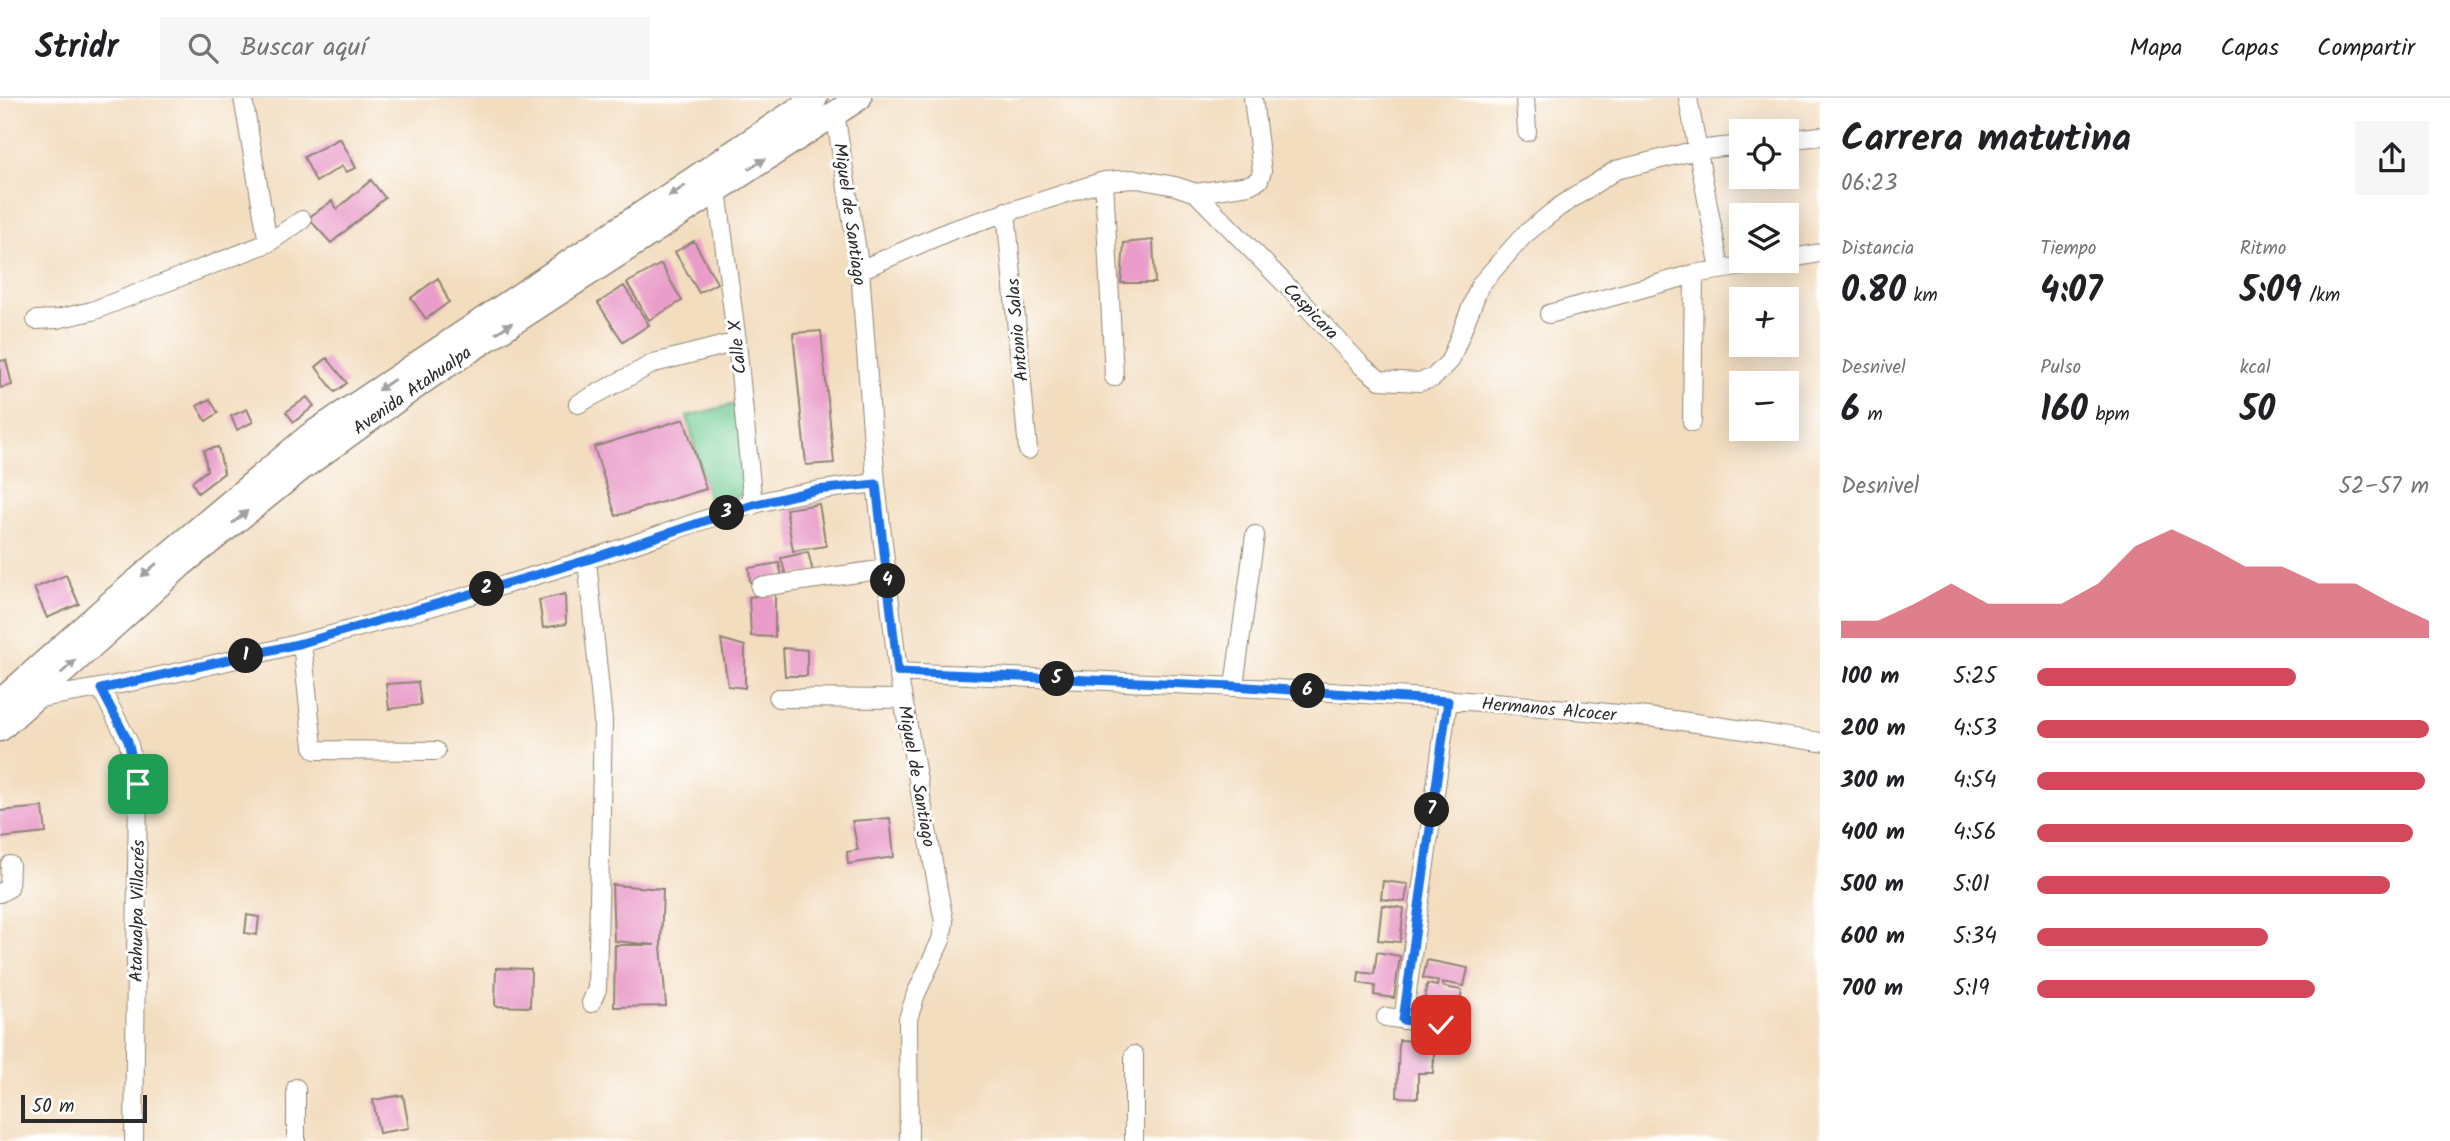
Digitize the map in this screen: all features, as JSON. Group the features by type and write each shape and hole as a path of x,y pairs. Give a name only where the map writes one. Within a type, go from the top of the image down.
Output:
{"highway":[{"name":"Avenida Atahualpa","path":"0,702 113,601 309,436 815,98"},
{"name":"Avenida Atahualpa","path":"0,729 181,565 302,468 429,377 859,98"}],"street":[{"path":"243,98 268,243"},
{"path":"860,270 952,230 1104,181 1137,179 1196,193 1249,185 1259,180 1262,171 1253,98"},
{"path":"1525,98 1527,132"},
{"path":"1688,98 1720,269"},
{"name":"Miguel de Santiago","path":"835,113 860,270 876,484 898,672 944,922 942,940 916,994 908,1019 909,1141"},
{"path":"1799,139 1820,136"},
{"name":"Caspicara","path":"1196,193 1362,366 1380,380 1419,383 1433,378 1450,361 1480,285 1524,235 1559,207 1616,170 1697,150 1729,146"},
{"path":"1104,181 1114,377"},
{"name":"Calle X","path":"717,190 737,342 753,505"},
{"name":"Antonio Salas","path":"1006,211 1028,450"},
{"path":"36,320 57,319 92,311 268,243 302,220"},
{"path":"1799,257 1820,254"},
{"path":"1549,314 1694,274 1729,268"},
{"path":"1692,422 1694,274"},
{"path":"578,404 654,363 737,342"},
{"path":"32,700 101,689 302,643 587,560 753,505 816,490 876,484"},
{"path":"1234,686 1255,536"},
{"path":"587,560 603,721 597,989 592,1003"},
{"path":"760,587 886,569"},
{"path":"302,643 313,746 316,750 436,751"},
{"name":"Hermanos Alcocer","path":"898,672 1234,686 1448,701 1648,717 1820,742"},
{"name":"Atahualpa Villacrés","path":"101,689 128,741 138,784 134,1141"},
{"path":"778,698 903,699"},
{"path":"1441,1025 1395,1018 1448,701"},
{"path":"0,892 9,888 10,864"},
{"path":"1134,1055 1134,1141"},
{"path":"296,1088 296,1141"}],"green space":[{"path":"739,403 745,493 711,510 687,416"}],"building":[{"path":"340,138 356,168 346,172 342,166 316,182 304,157"},
{"path":"371,180 385,198 331,243 308,218 332,201 337,209"},
{"path":"1153,240 1155,283 1121,283 1124,243"},
{"path":"694,241 717,283 699,293 675,252"},
{"path":"661,264 682,301 649,320 627,283"},
{"path":"438,278 449,302 426,319 411,298"},
{"path":"624,286 649,325 623,342 598,303"},
{"path":"821,331 834,463 806,465 793,333"},
{"path":"327,358 347,383 335,392 316,367"},
{"path":"6,360 12,385 0,388 0,361"},
{"path":"307,397 314,406 294,422 286,412"},
{"path":"210,399 218,413 206,421 197,406"},
{"path":"247,409 253,422 237,430 231,416"},
{"path":"684,419 706,489 616,516 594,447"},
{"path":"218,447 224,473 198,493 192,482 207,470 204,450"},
{"path":"819,504 826,546 793,551 786,509"},
{"path":"808,552 813,572 786,576 781,558"},
{"path":"779,563 782,576 750,582 749,568"},
{"path":"66,575 79,604 47,618 34,588"},
{"path":"565,594 566,624 543,628 539,600"},
{"path":"775,594 775,637 751,636 749,597"},
{"path":"721,639 745,646 745,688 728,686"},
{"path":"783,648 807,650 807,676 785,676"},
{"path":"418,682 421,705 389,709 386,684"},
{"path":"43,807 46,833 0,838 0,811"},
{"path":"890,818 894,857 848,864 847,852 858,850 852,821"},
{"path":"1383,881 1408,884 1405,902 1381,899"},
{"path":"612,885 663,889 661,946 666,1006 614,1007 615,945 655,945 614,941"},
{"path":"1382,905 1404,908 1400,942 1378,940"},
{"path":"247,915 259,917 257,935 245,933"},
{"path":"1377,952 1400,956 1394,998 1374,995 1375,986 1358,983 1359,972 1374,974"},
{"path":"1427,960 1468,968 1464,986 1442,982 1444,987 1462,990 1458,1015 1423,1008 1427,984 1437,986 1438,981 1423,978"},
{"path":"496,968 531,969 530,1007 495,1006"},
{"path":"1399,1040 1435,1042 1433,1073 1418,1073 1418,1098 1397,1097"},
{"path":"403,1095 409,1128 379,1133 373,1100"}],"route":[{"path":"138,784 128,741 101,689 302,643 587,560 753,505 816,490 876,484 898,672 1234,686 1448,701 1403,1020 1441,1025"}]}
